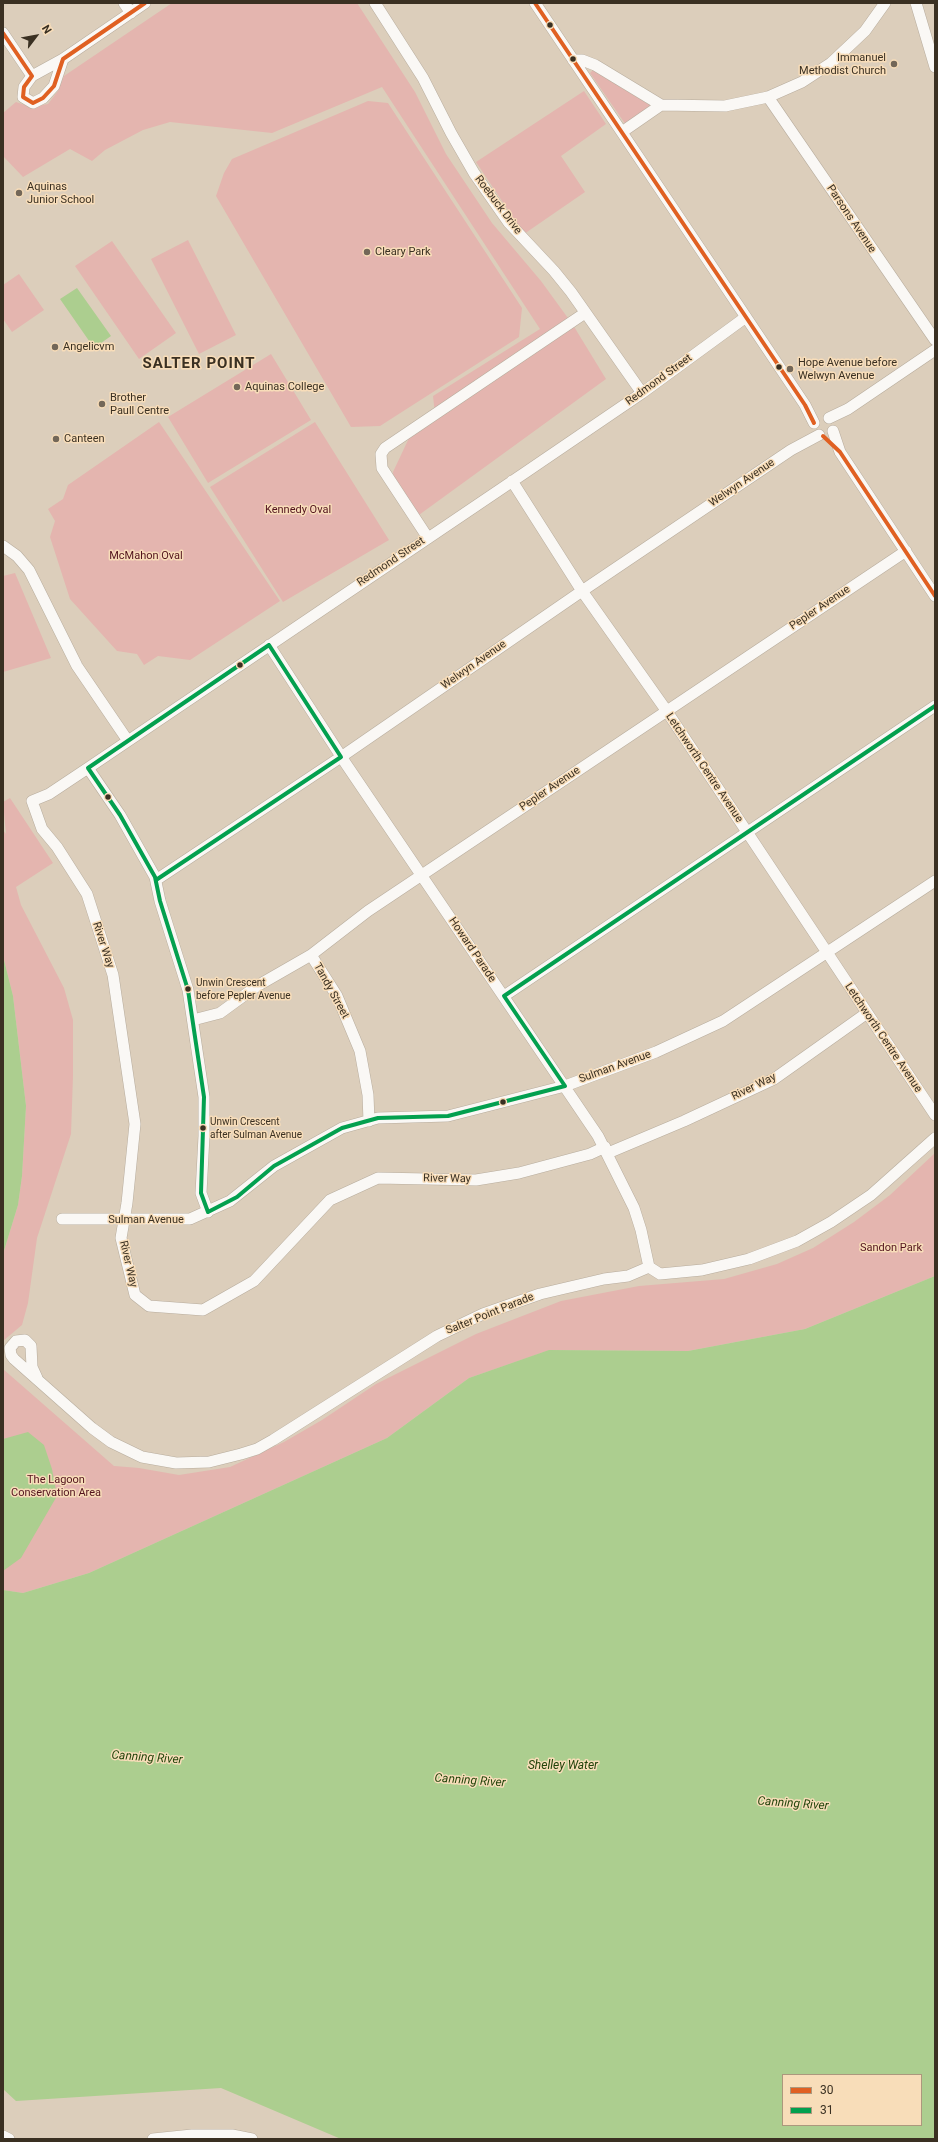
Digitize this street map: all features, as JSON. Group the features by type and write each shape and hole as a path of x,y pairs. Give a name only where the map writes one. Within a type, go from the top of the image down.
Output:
{"street":[{"path":"124,3 131,13"},
{"path":"63,59 54,86 43,98 33,103 23,97 24,87 32,76 63,59 145,3"},
{"name":"Roebuck Drive","path":"375,3 423,78 451,133 474,173 509,222 554,271 642,393"},
{"path":"535,3 805,405 823,427 840,452 935,596"},
{"path":"573,60 582,60 596,65 661,105 725,106 768,97 802,82 831,62 864,31 885,3"},
{"path":"916,3 935,67"},
{"path":"3,33 32,76"},
{"name":"Parsons Avenue","path":"768,97 935,340"},
{"path":"622,132 661,105"},
{"path":"428,538 382,468 381,454 385,448 585,313"},
{"name":"Redmond Street","path":"32,801 49,794 88,768 642,393 746,317"},
{"name":"Welwyn Avenue","path":"156,880 342,757 935,350"},
{"name":"Letchworth Centre Avenue","path":"512,481 582,591 666,710 935,1115"},
{"path":"3,546 18,556 29,570 77,666 128,741"},
{"name":"Pepler Avenue","path":"193,1020 220,1013 257,986 311,955 368,911 666,710 906,551"},
{"name":"Howard Parade","path":"269,645 342,757 565,1086 606,1150 634,1208 641,1230 649,1267"},
{"path":"504,996 935,706"},
{"path":"88,768 120,815 156,880 160,901 188,990 204,1097 204,1136 201,1193 208,1212"},
{"name":"River Way","path":"32,801 42,830 57,847 87,894 113,974 135,1124 127,1203 121,1238 136,1296 152,1307 203,1310 254,1281 330,1200 374,1179 388,1177 455,1181 476,1180 519,1173 606,1150 684,1121 774,1079 867,1013"},
{"name":"Sulman Avenue","path":"62,1219 183,1220 208,1212 237,1197 274,1166 301,1149 342,1128 378,1118 448,1116 565,1086 656,1052 723,1022 935,881"},
{"name":"Tandy Street","path":"311,955 337,996 360,1051 368,1095 369,1121"},
{"path":"649,1267 660,1274 702,1270 749,1259 797,1241 831,1222 871,1195 935,1138"},
{"name":"Salter Point Parade","path":"37,1378 92,1428 111,1442 142,1457 160,1461 193,1463 208,1462 257,1449 437,1336 482,1314 540,1294 604,1279 628,1276 649,1267"},
{"path":"153,2139 192,2134 252,2139"},
{"path":"3,2136 9,2139"}],"green space":[{"path":"172,3 357,3 415,92 446,154 492,223 541,281 573,325 606,379 412,520 395,496 393,472 409,438 435,414 433,396 540,329 382,87 272,133 170,122 143,130 105,150 92,161 70,149 23,177 3,156 3,113 16,102 31,107 48,104 58,91 64,76"},
{"path":"593,70 653,107 626,125 590,73"},
{"path":"584,91 606,124 561,156 585,192 524,234 476,162"},
{"name":"Cleary Park","path":"368,101 388,103 522,308 519,337 380,426 351,427 216,196 224,173 232,159"},
{"path":"188,240 236,335 199,354 151,259"},
{"path":"112,241 176,333 139,359 75,266"},
{"path":"19,274 44,310 12,332 3,319 3,285"},
{"path":"271,354 311,420 208,483 168,417"},
{"name":"McMahon Oval","path":"159,422 280,601 190,660 158,656 144,665 137,654 117,651 70,599 50,537 55,521 48,509 63,499 68,485"},
{"name":"Kennedy Oval","path":"315,422 389,540 283,602 210,487"},
{"path":"15,573 51,658 3,672 3,576"},
{"path":"10,798 53,863 16,887 21,905 64,988 73,1020 73,1076 71,1134 37,1238 28,1303 22,1325 3,1341 3,1254 18,1205 22,1176 26,1106 13,996 3,956 3,830 6,834 3,802"},
{"path":"935,1153 935,1276 805,1329 688,1351 550,1350 469,1378 387,1438 89,1573 23,1593 3,1590 3,1369 114,1466 139,1468 179,1475 230,1467 284,1442 322,1420 376,1384 476,1334 561,1301 639,1286 724,1279 777,1264 813,1248 854,1222 890,1195"}],"water":[{"path":"77,288 111,336 94,348 60,299"},
{"path":"3,956 13,996 26,1106 22,1176 18,1205 3,1254"},
{"name":"Shelley Water","path":"935,1276 935,2139 341,2139 221,2088 16,2101 3,2089 3,1590 23,1593 89,1573 387,1438 469,1378 549,1350 688,1351 805,1329"},
{"path":"28,1432 44,1445 52,1469 57,1496 21,1558 3,1571 3,1439"}],"transit line":[{"name":"30","path":"32,76 24,87 23,97 33,103 43,98 54,86 63,59 145,3"},
{"name":"30","path":"535,3 805,405 814,423"},
{"name":"30","path":"3,33 32,76"},
{"name":"30","path":"823,436 840,452 935,596"},
{"name":"31","path":"88,768 269,645"},
{"name":"31","path":"156,880 341,757 269,645"},
{"name":"31","path":"504,996 935,706"},
{"name":"31","path":"88,768 120,815 155,877 160,901 188,990 204,1097 201,1193 208,1212"},
{"name":"31","path":"504,996 565,1086"},
{"name":"31","path":"208,1212 237,1197 274,1166 342,1128 378,1118 448,1116 565,1086"}],"place":[{"name":"Immanuel Methodist Church","path":"894,64"},
{"name":"Aquinas Junior School","path":"19,193"},
{"name":"Cleary Park","path":"367,252"},
{"name":"Angelicvm","path":"55,347"},
{"name":"Hope Avenue before Welwyn Avenue","path":"790,369"},
{"name":"Aquinas College","path":"237,387"},
{"name":"Brother Paull Centre","path":"102,404"},
{"name":"Canteen","path":"56,439"},
{"name":"Unwin Crescent before Pepler Avenue","path":"188,989"},
{"name":"Unwin Crescent after Sulman Avenue","path":"203,1128"}],"district":[{"name":"SALTER POINT","path":"199,364"}],"park label":[{"name":"Sandon Park","path":"891,1248"},
{"name":"The Lagoon Conservation Area","path":"56,1486"}],"water label":[{"name":"Canning River","path":"147,1758"},
{"name":"Canning River","path":"470,1781"},
{"name":"Canning River","path":"793,1804"}]}
